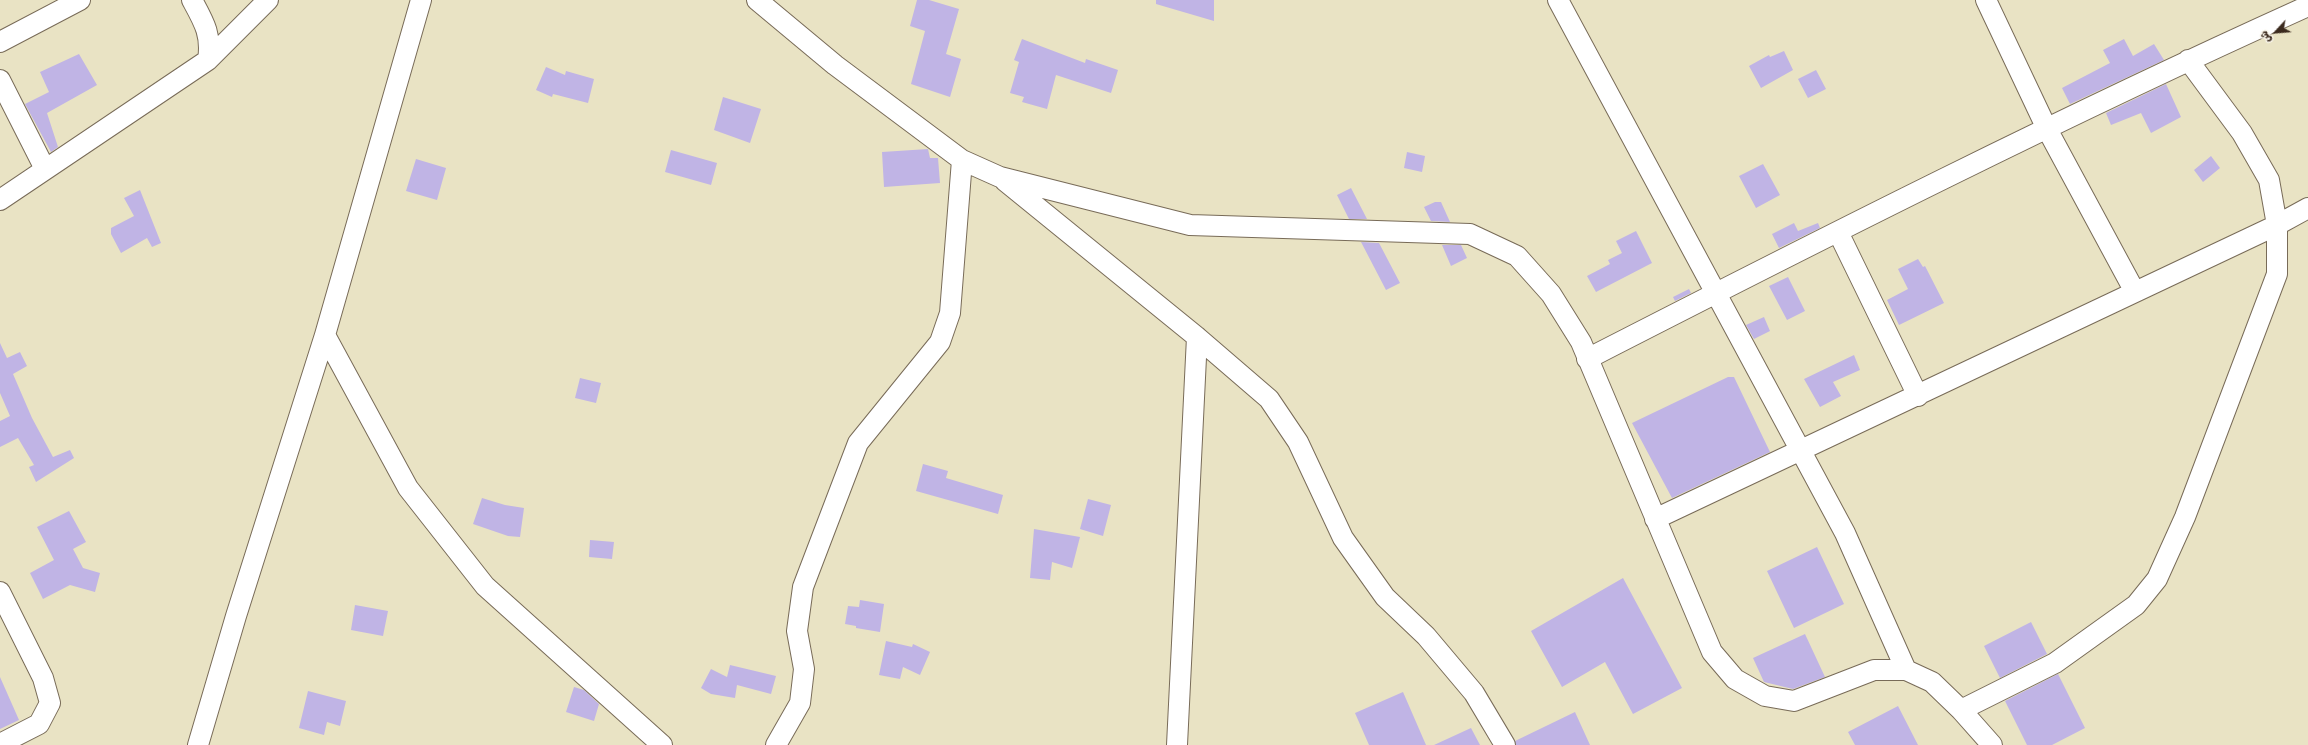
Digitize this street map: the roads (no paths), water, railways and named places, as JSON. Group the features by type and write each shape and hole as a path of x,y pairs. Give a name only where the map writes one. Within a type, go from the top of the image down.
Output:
{"street":[{"path":"0,42 80,0"},
{"path":"192,0 202,17 211,43 208,60"},
{"path":"0,200 208,60 268,0"},
{"path":"198,745 325,335 421,0"},
{"path":"756,0 835,65 962,160 1000,177 1190,225 1470,234 1517,256 1550,294 1581,342 1712,652 1736,679 1765,696 1794,701 1874,670 1906,670 1932,682 1961,710 1992,745"},
{"path":"1558,0 1845,533 1906,670"},
{"path":"1986,0 2047,129 2135,292"},
{"path":"1587,359 1715,293 2047,129 2188,60 2308,6"},
{"path":"1961,710 2055,663 2136,605 2157,579 2185,518 2277,274 2277,225 2269,180 2242,133 2188,60"},
{"path":"0,80 45,169"},
{"path":"776,745 800,703 804,669 797,631 802,587 858,443 940,342 950,313 962,160"},
{"path":"1000,177 1197,337 1269,399 1298,442 1343,538 1385,597 1426,636 1474,693 1505,745"},
{"path":"1655,519 1918,396 2277,225 2308,208"},
{"path":"1838,232 1918,396"},
{"path":"325,335 408,488 485,586 662,745"},
{"path":"1177,745 1197,337"},
{"path":"0,592 43,678 50,703 39,724 0,744"}]}
